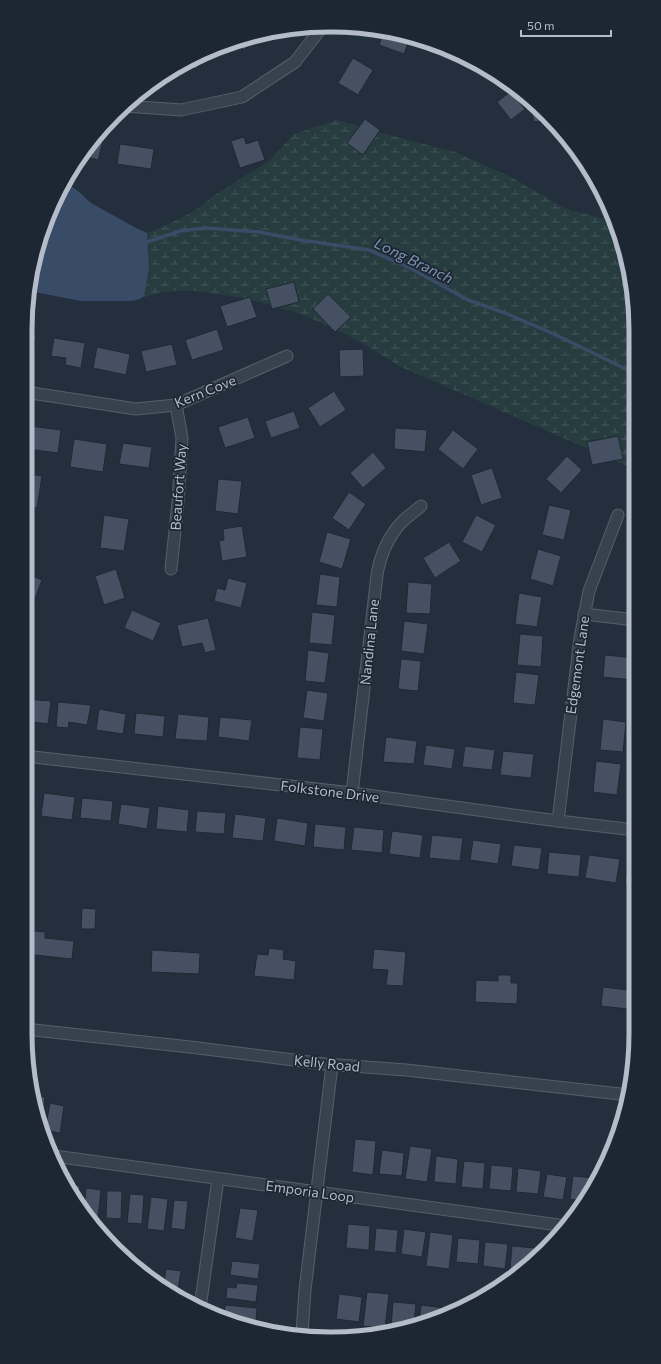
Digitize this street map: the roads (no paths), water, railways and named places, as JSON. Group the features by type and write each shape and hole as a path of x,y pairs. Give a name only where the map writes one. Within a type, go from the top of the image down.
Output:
{"street":[{"path":"133,107 181,110 242,97 295,62 318,33"},
{"name":"Kern Cove","path":"32,393 136,409 176,405 287,356"},
{"name":"Beaufort Way","path":"171,569 178,502 182,438 176,405"},
{"name":"Nandina Lane","path":"352,793 376,575 383,552 400,524 421,506"},
{"name":"Edgemont Lane","path":"558,821 584,614 589,592 618,514"},
{"path":"584,614 629,619"},
{"name":"Folkstone Drive","path":"32,757 352,793 629,829"},
{"name":"Kelly Road","path":"32,1030 190,1047 332,1065 406,1070 622,1095"},
{"path":"302,1330 305,1290 332,1065"},
{"name":"Emporia Loop","path":"59,1157 559,1225"},
{"path":"201,1302 218,1179"}],"water":[{"path":"70,185 91,203 147,233 149,268 144,296 140,299 132,301 81,301 35,292 42,253 55,216"}],"waterway":[{"name":"Long Branch","path":"147,242 180,231 206,228 259,232 369,250 410,268 468,300 505,313 554,334 629,371"}]}
